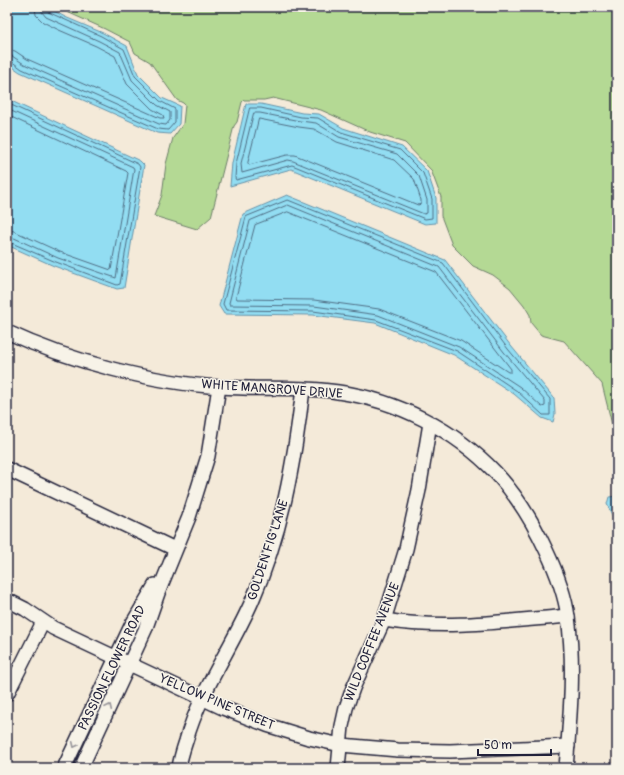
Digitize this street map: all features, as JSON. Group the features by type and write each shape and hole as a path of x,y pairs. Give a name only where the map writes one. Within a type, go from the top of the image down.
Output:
{"street":[{"name":"WHITE MANGROVE DRIVE","path":"8,337 121,371 157,379 219,387 303,389 329,391 358,396 396,408 430,423 464,446 486,464 515,496 535,529 552,562 564,595 568,616 572,656 566,768"},
{"name":"PASSION FLOWER ROAD","path":"81,768 145,630 175,549 189,517 203,475 213,431 219,387"},
{"name":"GOLDEN FIG LANE","path":"179,768 193,719 251,603 281,520 290,477 303,389"},
{"name":"WILD COFFEE AVENUE","path":"338,768 344,717 349,698 384,620 412,523 430,423"},
{"path":"7,469 175,549"},
{"name":"PASSION FLOWER ROAD","path":"64,768 135,618 175,549"},
{"name":"YELLOW PINE STREET","path":"7,600 25,609 53,628 203,698 267,725 308,738 340,745 398,750 450,751 568,746"},
{"path":"384,620 412,624 447,625 568,616"},
{"path":"7,694 44,622"}],"green space":[{"path":"56,7 617,7 617,445 602,384 564,341 541,335 531,323 530,315 524,305 510,288 493,275 473,266 452,245 441,216 441,197 431,170 405,143 370,132 321,110 273,98 264,100 244,100 242,102 237,122 234,126 211,217 197,229 154,216 162,195 166,164 173,138 183,124 185,105 177,100 150,62 135,53 130,42"}],"water":[{"path":"7,7 47,7 127,46 138,74 162,98 180,106 179,124 170,134 157,133 20,72 7,63"},
{"path":"7,99 140,161 144,165 124,288 117,289 54,266 7,245"},
{"path":"246,104 261,104 302,113 319,114 343,128 402,147 427,171 436,198 436,223 425,224 291,169 230,186 232,163"},
{"path":"287,195 445,260 511,346 554,398 555,414 553,422 542,418 514,394 454,355 375,323 313,315 224,314 219,306 243,214"},
{"path":"617,496 617,526 607,504 609,497"}]}
